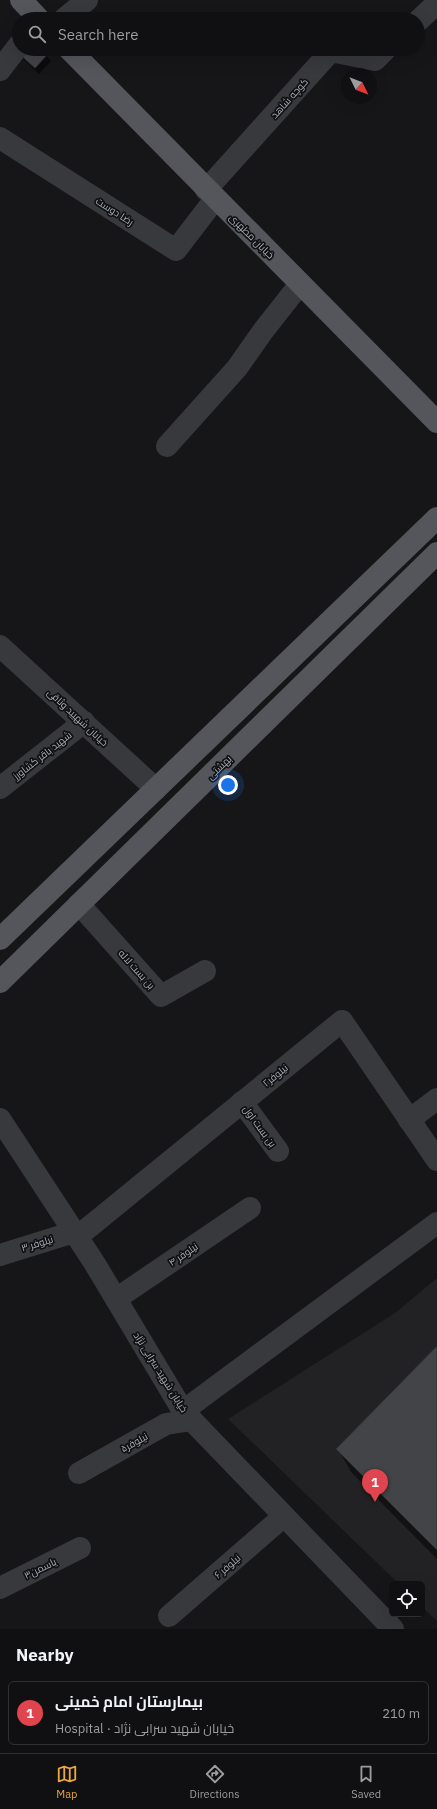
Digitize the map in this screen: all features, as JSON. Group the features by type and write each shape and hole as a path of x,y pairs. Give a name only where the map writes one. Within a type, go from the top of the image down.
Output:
{"main road":[{"path":"21,0 32,12"},
{"name":"خیابان مطهری","path":"76,56 210,194 437,422"},
{"path":"0,940 437,518"},
{"name":"بهشتی","path":"0,982 437,553"}],"street":[{"path":"72,12 87,0"},
{"path":"425,14 437,3"},
{"path":"0,70 12,54"},
{"name":"کوچه شاهد","path":"210,194 328,56"},
{"name":"کوچه شاهد","path":"353,56 375,60 379,56"},
{"name":"رضا دوست","path":"0,138 176,250 210,194"},
{"path":"167,446 237,368 263,331 300,284"},
{"name":"خیابان شهیید وثاقی","path":"0,646 156,789"},
{"name":"شهید باقر کشاورز","path":"0,788 84,722"},
{"name":"بن بست لاله","path":"79,904 161,996 205,971"},
{"name":"نیلوفر۲","path":"76,1234 242,1102 342,1020 437,1160"},
{"path":"409,1120 437,1099"},
{"name":"بن بست اول","path":"242,1102 278,1151"},
{"name":"خیابان شهید سرابی نژاد","path":"4,1133 76,1234 187,1416 393,1629"},
{"name":"نیلوفر ۴","path":"116,1299 250,1208"},
{"path":"187,1416 437,1223"},
{"name":"نیلوفر ۳","path":"0,1255 76,1234"},
{"name":"نیلوفر۵","path":"79,1472 166,1424 187,1416"},
{"name":"نیلوفر ۶","path":"170,1616 284,1516"},
{"name":"یاسمن۳","path":"0,1588 80,1548"}],"shaded area":[{"path":"437,1278 437,1621 425,1610 425,1581 396,1581 228,1419 395,1313"}],"building":[{"path":"22,56 46,56 35,68"},
{"path":"437,1346 437,1550 336,1449"}],"place":[{"name":"بیمارستان امام خمینی","path":"375,1502"}]}
